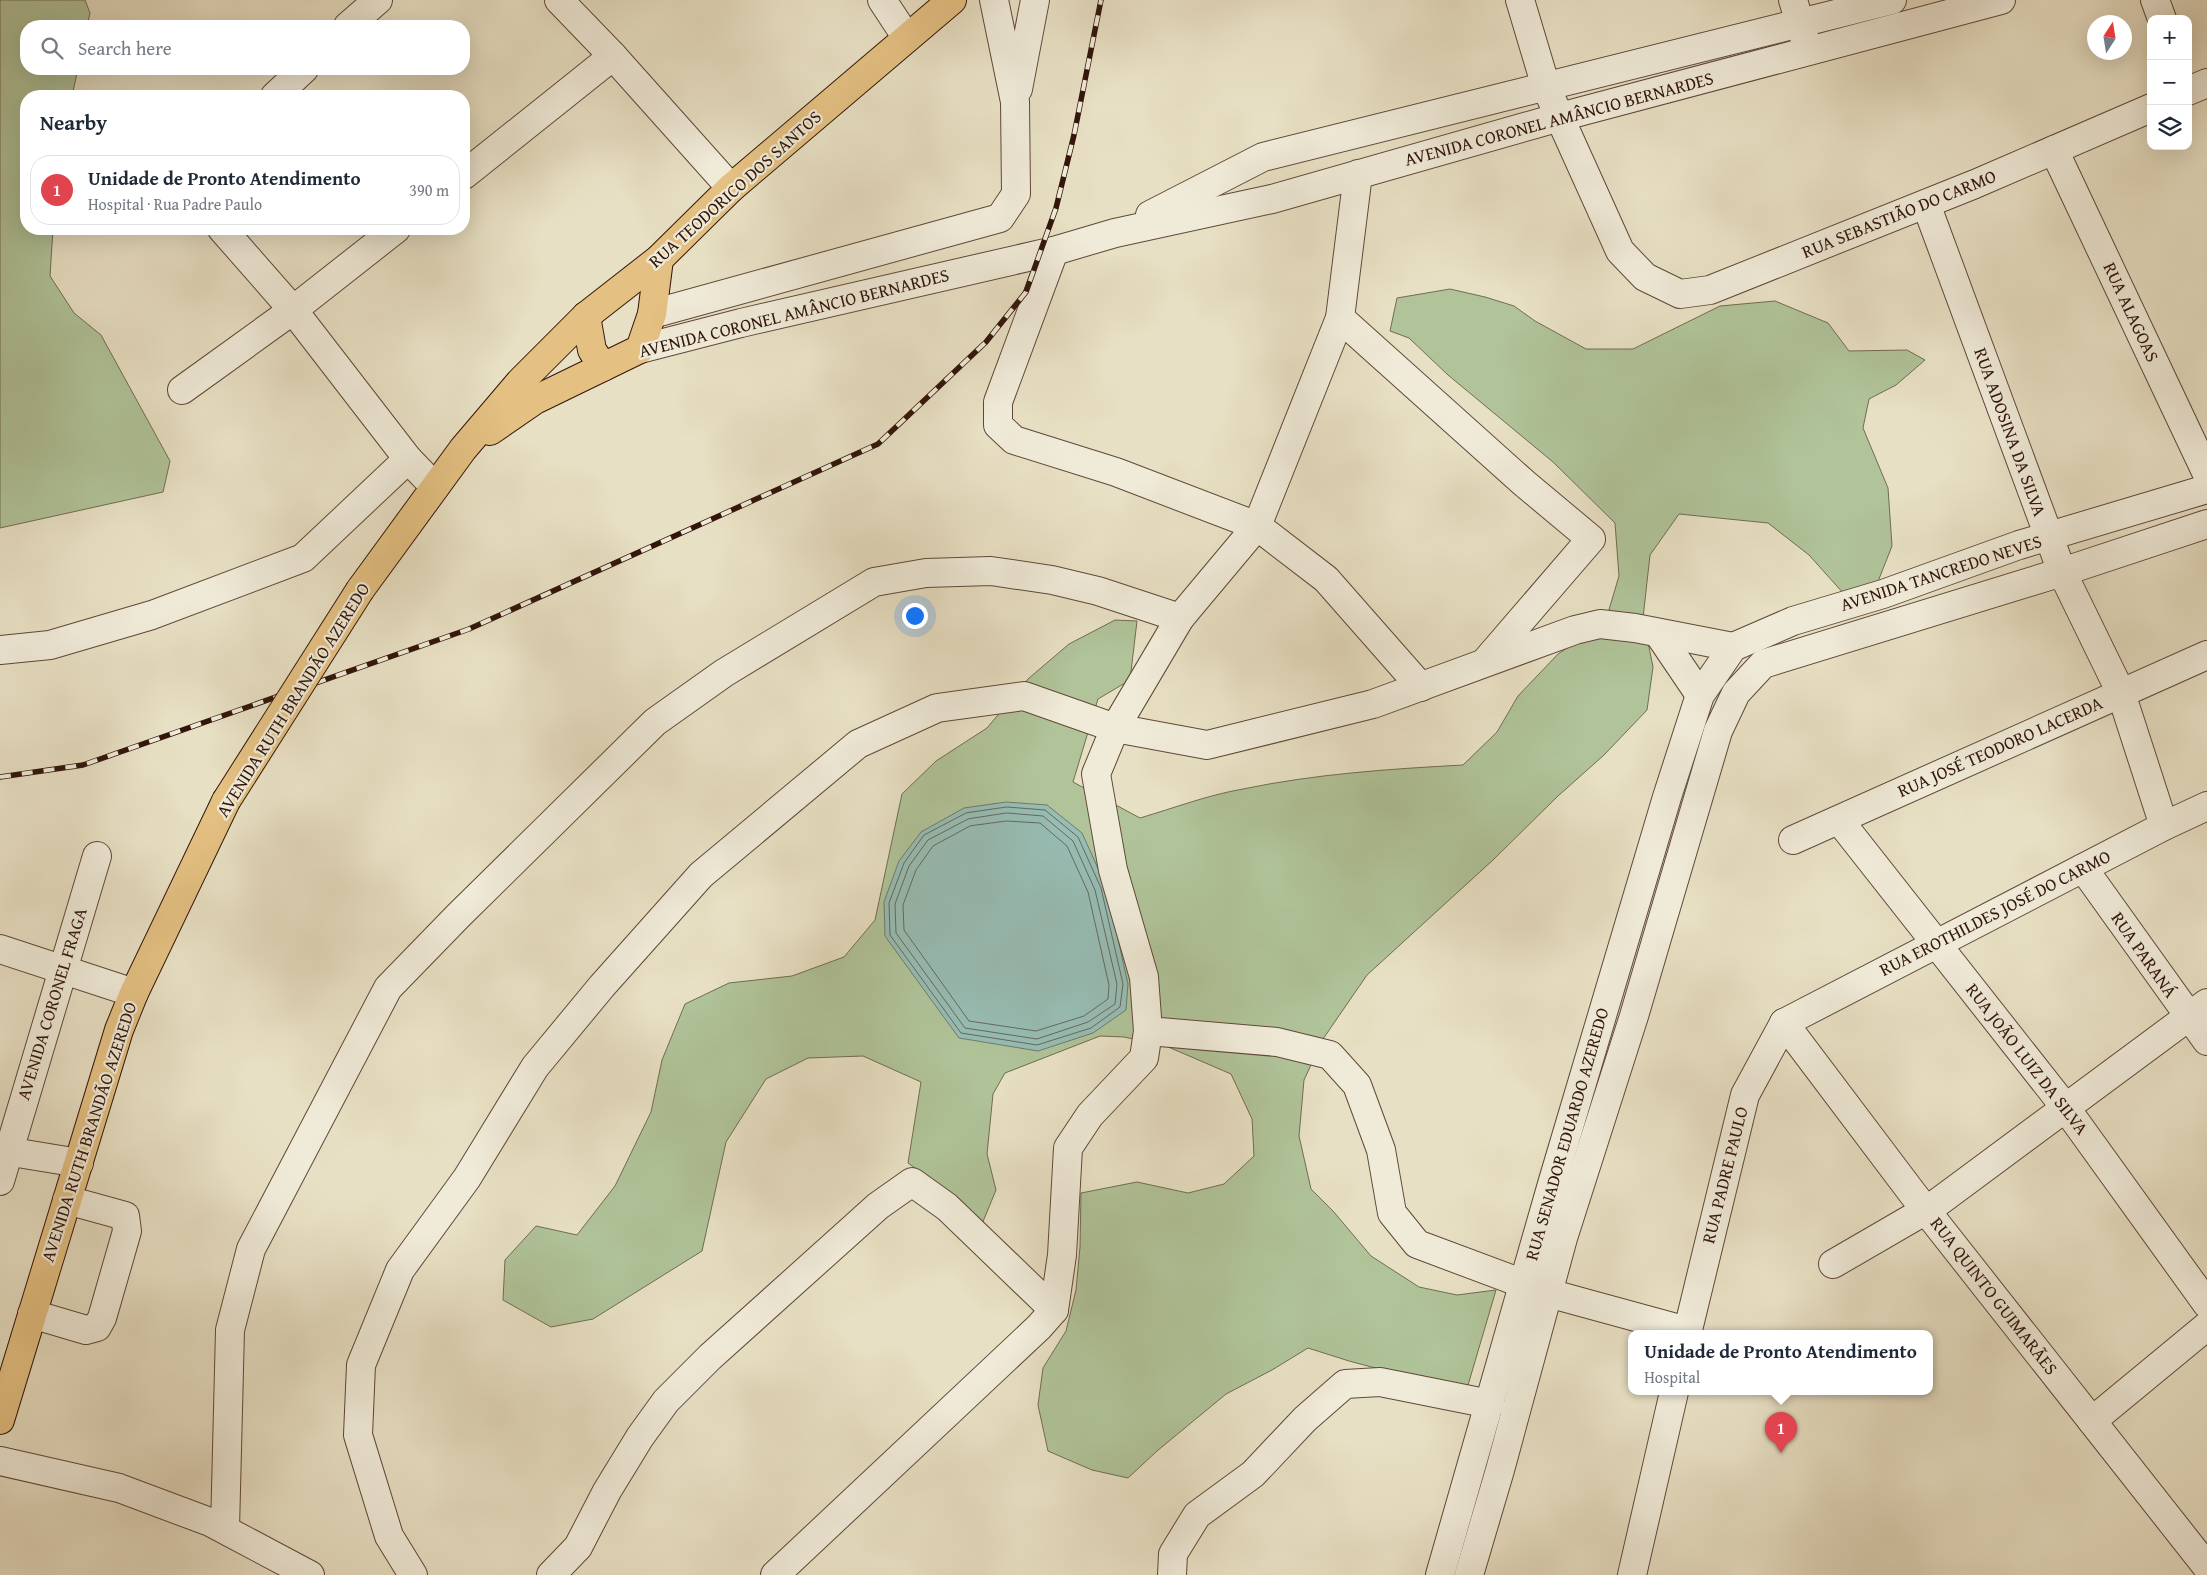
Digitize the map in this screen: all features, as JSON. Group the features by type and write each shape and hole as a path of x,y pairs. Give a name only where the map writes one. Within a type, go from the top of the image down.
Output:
{"main road":[{"name":"RUA TEODORICO DOS SANTOS","path":"520,382 586,316 659,259 731,188 952,0"},
{"path":"640,349 652,314 659,259"},
{"path":"586,316 592,350 603,367"},
{"name":"AVENIDA CORONEL AMÂNCIO BERNARDES","path":"463,449 535,400 640,349"},
{"name":"AVENIDA RUTH BRANDÃO AZEREDO","path":"0,1420 120,1030 134,993 226,801 360,590 463,449 520,382"}],"street":[{"path":"355,20 378,0"},
{"path":"560,0 613,56 731,188"},
{"path":"882,0 907,38"},
{"path":"994,0 1015,102"},
{"path":"1015,102 1035,0"},
{"path":"1520,0 1546,87 1560,117"},
{"name":"AVENIDA CORONEL AMÂNCIO BERNARDES","path":"1115,232 1263,157 1546,87 1796,11 1892,0"},
{"name":"AVENIDA CORONEL AMÂNCIO BERNARDES","path":"640,349 741,323 1054,251 1115,232 1272,198 1560,117 2001,0"},
{"path":"2155,0 2161,15"},
{"path":"1796,11 1808,51"},
{"path":"470,170 613,56"},
{"path":"281,90 298,75"},
{"path":"2192,89 2207,83"},
{"name":"AVENIDA CORONEL AMÂNCIO BERNARDES","path":"652,314 1000,218 1016,194 1015,102"},
{"name":"RUA SEBASTIÃO DO CARMO","path":"1560,117 1620,251 1645,276 1680,294 1710,290 1926,204 2147,110"},
{"name":"RUA ALAGOAS","path":"2054,150 2207,474"},
{"path":"775,1575 1039,1327 1054,1310 1062,1255 1068,1148 1090,1115 1144,1058 1148,1031 1144,977 1113,870 1096,774 1115,728 1180,618 1257,526 1340,318 1358,174"},
{"name":"RUA ADOSINA DA SILVA","path":"1926,204 2048,537 2062,572 2121,693 2164,826"},
{"path":"227,235 293,310 408,459 435,487"},
{"path":"182,390 293,310 388,235"},
{"path":"1054,251 998,402 998,425 1014,440 1116,472 1257,526 1326,578 1421,687"},
{"path":"1340,318 1524,483 1591,539 1485,663"},
{"path":"0,650 50,645 152,615 303,558 408,459"},
{"name":"AVENIDA TANCREDO NEVES","path":"1733,647 1793,621 1883,594 2019,545 2207,489"},
{"name":"AVENIDA TANCREDO NEVES","path":"1718,731 1736,693 1763,664 2062,572 2207,524"},
{"path":"225,1529 230,1330 250,1249 388,988 458,916 655,722 724,673 874,582 926,573 991,571 1052,580 1098,590 1180,618"},
{"path":"412,1575 389,1536 358,1435 362,1365 400,1270 467,1178 535,1067 602,986 701,875 858,744 937,708 1024,696 1115,728 1207,745 1373,704 1575,630 1600,624 1658,633 1733,647 1700,695 1658,633"},
{"name":"RUA JOSÉ TEODORO LACERDA","path":"1793,840 2207,655"},
{"name":"RUA SENADOR EDUARDO AZEREDO","path":"1468,1575 1500,1470 1536,1288 1592,1046 1700,695"},
{"name":"RUA SENADOR EDUARDO AZEREDO","path":"1440,1575 1490,1404 1536,1288 1563,1238 1634,1016 1718,731"},
{"name":"RUA EROTHILDES JOSÉ DO CARMO","path":"1784,1023 2164,826 2207,806"},
{"name":"RUA JOÃO LUIZ DA SILVA","path":"1839,820 2065,1107 2207,1304"},
{"name":"AVENIDA CORONEL FRAGA","path":"0,1181 4,1151 97,856"},
{"name":"RUA PARANÁ","path":"2083,868 2198,1010 2207,1041"},
{"path":"0,949 134,993"},
{"path":"1833,1264 1926,1210 2198,1010"},
{"name":"RUA QUINTO GUIMARÃES","path":"1784,1023 1926,1210 2207,1567"},
{"name":"RUA PADRE PAULO","path":"1688,1330 1745,1094 1784,1023"},
{"path":"1148,1031 1277,1042 1330,1055 1357,1085 1381,1150 1392,1212 1417,1244 1536,1288 1677,1330"},
{"path":"4,1151 78,1163"},
{"path":"551,1575 578,1547 607,1491 640,1437 666,1401 710,1357 871,1213 912,1182 947,1207 1054,1310"},
{"path":"32,1314 86,1330 97,1327 102,1318 128,1223 125,1216 67,1200"},
{"path":"2092,1421 2207,1326"},
{"path":"1172,1575 1173,1554 1197,1515 1253,1474 1305,1420 1345,1384 1380,1382 1490,1404"},
{"path":"1632,1575 1673,1395"},
{"path":"0,1461 119,1488 225,1529 310,1575"}],"green space":[{"path":"0,0 85,0 90,13 88,20 20,20 20,75 77,75 73,90 20,90 20,235 53,235 50,276 74,313 101,335 170,461 163,492 0,528"},
{"path":"1450,289 1514,306 1535,321 1586,349 1633,349 1720,306 1775,301 1828,323 1849,351 1907,350 1925,360 1896,385 1869,399 1863,428 1888,488 1892,546 1877,584 1844,594 1809,555 1768,523 1679,514 1650,555 1643,618 1653,667 1647,710 1604,755 1367,975 1323,1039 1304,1080 1299,1136 1311,1189 1333,1211 1371,1256 1419,1287 1457,1295 1496,1290 1466,1392 1349,1361 1308,1348 1272,1370 1226,1394 1157,1451 1128,1478 1092,1470 1048,1451 1038,1405 1043,1368 1066,1331 1076,1290 1080,1247 1081,1193 1137,1182 1188,1193 1224,1184 1254,1156 1252,1119 1231,1074 1166,1046 1124,1037 1100,1036 1005,1073 993,1094 987,1154 996,1190 982,1224 957,1198 908,1163 921,1082 863,1056 808,1058 766,1079 726,1142 702,1251 593,1319 551,1327 503,1300 505,1260 536,1226 577,1235 615,1186 651,1112 662,1060 685,1004 729,983 792,976 844,957 875,920 902,794 936,761 987,728 1028,679 1069,644 1115,620 1137,621 1130,680 1098,699 1073,782 1140,818 1217,795 1297,779 1408,768 1463,765 1497,732 1518,696 1558,654 1605,623 1619,576 1615,523 1553,462 1448,375 1409,338 1390,331 1397,298"}],"water":[{"path":"1006,802 1047,805 1082,833 1106,886 1128,984 1126,1010 1093,1033 1038,1051 959,1038 885,936 884,902 899,861 921,832 964,808"}],"railway":[{"path":"0,777 83,765 469,629 878,444 986,342 1026,292 1056,208 1074,135 1101,0"}],"place":[{"name":"Unidade de Pronto Atendimento","path":"1781,1453"}]}
